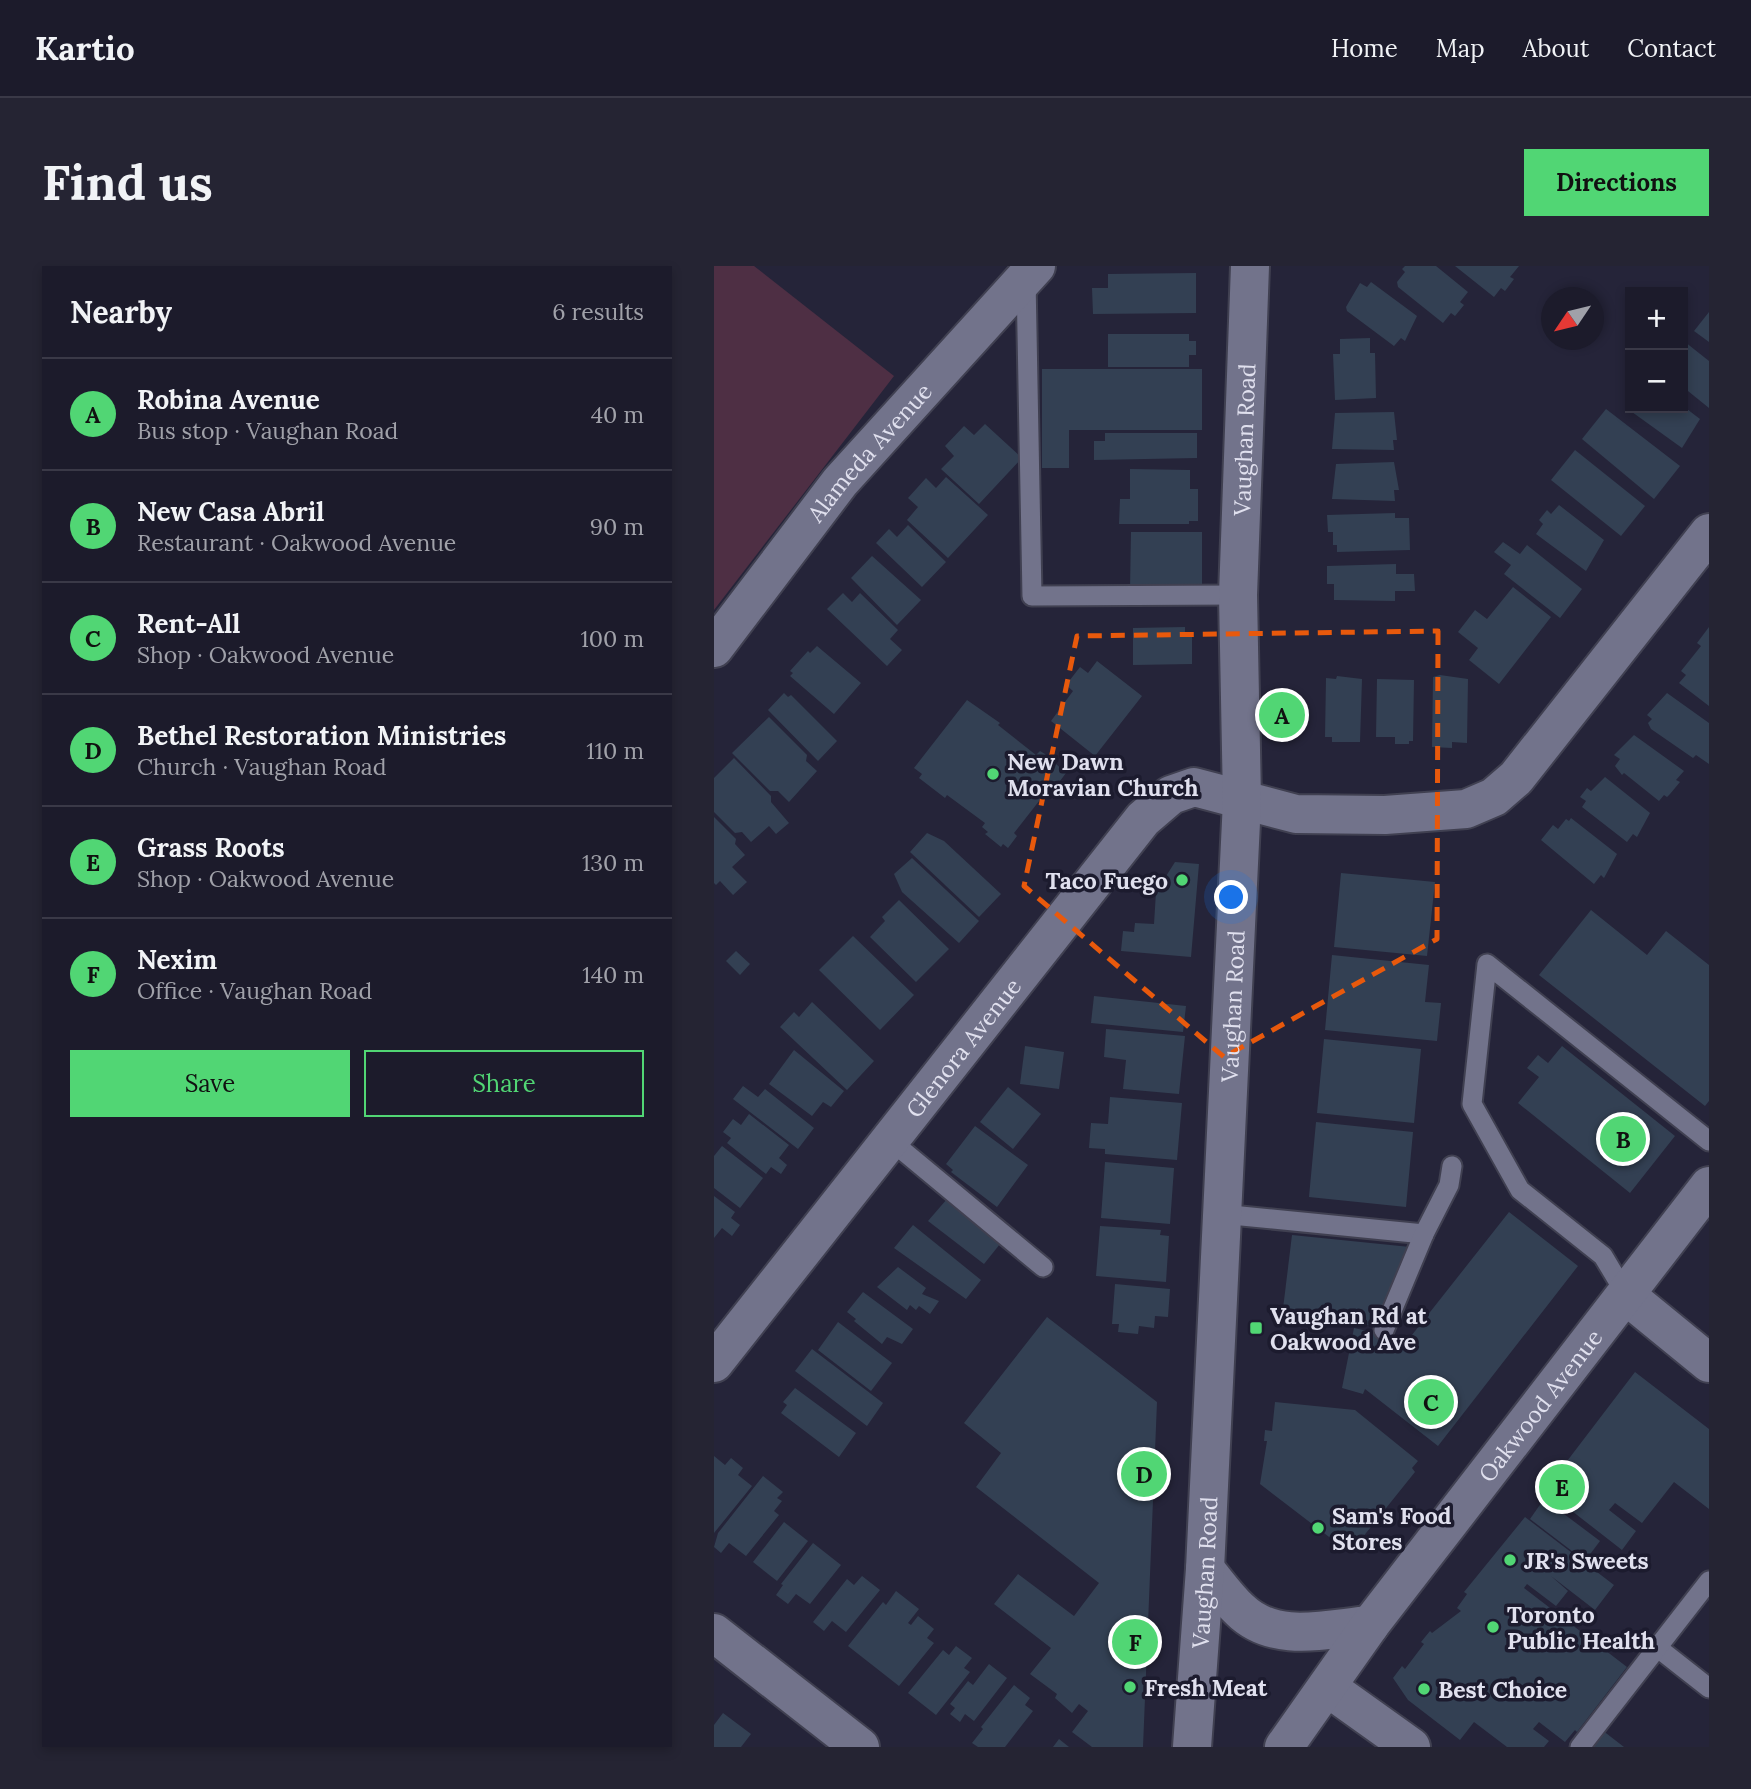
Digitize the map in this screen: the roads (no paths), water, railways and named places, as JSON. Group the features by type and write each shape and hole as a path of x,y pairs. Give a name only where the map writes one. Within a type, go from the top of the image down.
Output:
{"street":[{"name":"Vaughan Road","path":"1192,1747 1205,1569 1242,801 1238,595 1250,266"},
{"name":"Alameda Avenue","path":"714,648 840,482 1031,272"},
{"name":"Glenora Avenue","path":"714,1363 1143,819 1171,795 1194,787 1296,814 1385,815 1466,809 1494,797 1516,778 1709,533"},
{"name":"Oakwood Avenue","path":"1284,1747 1370,1625 1627,1296 1709,1186"},
{"path":"1627,1296 1709,1363"},
{"path":"1205,1569 1241,1611 1275,1631 1370,1625"},
{"path":"714,1633 860,1747"},
{"path":"1327,1686 1412,1747"}],"lane":[{"path":"1031,272 1032,596 1238,595"},
{"path":"1627,1296 1603,1256 1520,1190 1472,1104 1487,964 1709,1141"},
{"path":"890,1140 1043,1267"},
{"path":"1384,1330 1424,1234 1449,1185 1452,1166"},
{"path":"1221,1214 1424,1234"},
{"path":"1580,1747 1709,1581"},
{"path":"1658,1648 1709,1688"}],"place":[{"name":"Robina Avenue","path":"1282,715"},
{"name":"New Dawn Moravian Church","path":"993,774"},
{"name":"Taco Fuego","path":"1182,880"},
{"name":"New Casa Abril","path":"1623,1139"},
{"name":"Vaughan Rd at Oakwood Ave","path":"1256,1328"},
{"name":"Rent-All","path":"1431,1402"},
{"name":"Bethel Restoration Ministries","path":"1144,1474"},
{"name":"Grass Roots","path":"1562,1487"},
{"name":"Sam's Food Stores","path":"1318,1528"},
{"name":"JR's Sweets","path":"1510,1560"},
{"name":"Toronto Public Health","path":"1493,1627"},
{"name":"Nexim","path":"1135,1642"},
{"name":"Fresh Meat","path":"1130,1687"},
{"name":"Best Choice","path":"1424,1689"}]}
